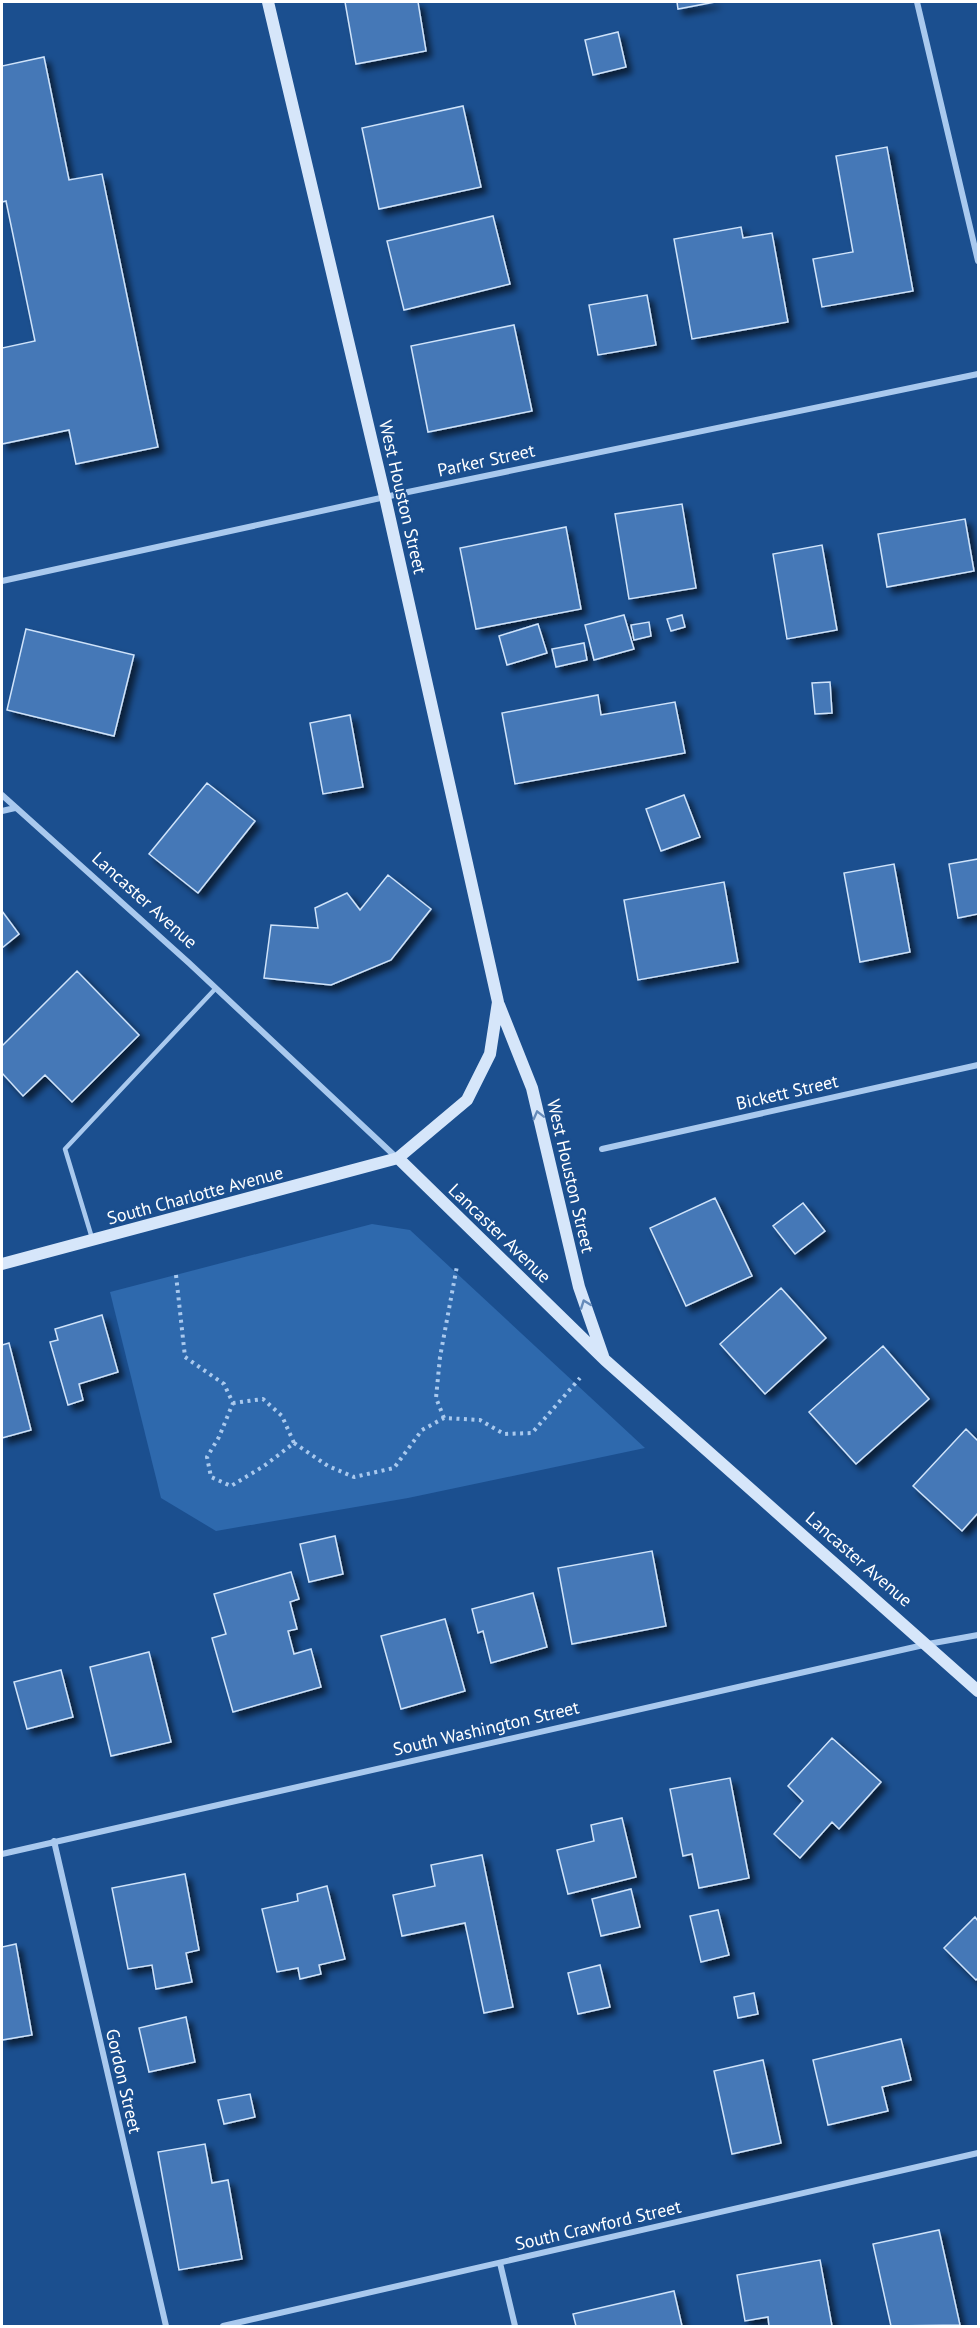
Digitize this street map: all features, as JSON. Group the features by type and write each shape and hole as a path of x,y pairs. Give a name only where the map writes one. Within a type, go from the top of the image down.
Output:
{"street":[{"name":"West Houston Street","path":"268,2 385,497 498,1002 532,1088 579,1287 604,1360"},
{"path":"917,2 978,261"},
{"name":"Parker Street","path":"2,581 385,497 978,374"},
{"name":"Lancaster Avenue","path":"2,795 216,988 398,1158 604,1360 978,1690"},
{"path":"2,811 15,808"},
{"name":"West Houston Street","path":"398,1158 467,1100 490,1054 498,1002"},
{"name":"Bickett Street","path":"602,1149 978,1065"},
{"name":"South Charlotte Avenue","path":"2,1264 398,1158"},
{"name":"South Washington Street","path":"2,1854 928,1644 978,1635"},
{"name":"Gordon Street","path":"54,1841 166,2326"},
{"name":"South Crawford Street","path":"224,2326 978,2153"},
{"path":"500,2263 515,2326"}],"lane":[{"path":"93,1241 65,1149 216,988"}],"path":[{"path":"444,1418 436,1398 440,1357 457,1266"},
{"path":"176,1275 185,1357 224,1384 233,1403 219,1437 207,1457 211,1478 231,1486 264,1466 294,1443"},
{"path":"233,1403 263,1399 282,1416 294,1443 328,1466 354,1477 394,1468 422,1430 444,1418 480,1420 504,1434 532,1433 580,1378"}],"shaded area":[{"path":"372,1224 410,1230 645,1448 408,1498 216,1531 161,1498 110,1292"}],"building":[{"path":"345,2 418,2 426,51 356,64"},
{"path":"677,2 715,2 678,9"},
{"path":"618,32 626,67 593,75 585,40"},
{"path":"44,57 69,180 102,174 158,447 76,464 69,430 2,444 2,348 35,341 6,201 2,202 2,66"},
{"path":"463,106 481,187 379,209 362,128"},
{"path":"887,147 913,291 822,307 813,259 853,252 836,156"},
{"path":"493,216 510,284 404,310 387,241"},
{"path":"741,227 743,238 772,233 788,322 692,339 674,239"},
{"path":"647,295 656,345 598,355 589,305"},
{"path":"514,325 532,411 428,432 411,346"},
{"path":"682,504 696,588 629,599 615,514"},
{"path":"965,519 974,571 887,587 878,534"},
{"path":"566,527 581,609 476,629 460,548"},
{"path":"822,545 837,630 787,639 773,554"},
{"path":"624,615 634,649 594,660 585,625"},
{"path":"682,615 685,627 671,631 667,619"},
{"path":"649,622 651,636 634,640 631,625"},
{"path":"538,624 547,653 507,665 499,636"},
{"path":"26,629 134,655 114,736 7,710"},
{"path":"584,643 587,660 556,667 552,649"},
{"path":"830,682 832,713 815,714 812,683"},
{"path":"598,695 601,715 675,702 685,753 515,784 502,713"},
{"path":"350,715 363,787 323,794 310,723"},
{"path":"207,783 255,821 198,893 149,854"},
{"path":"684,795 700,837 661,851 646,809"},
{"path":"978,859 978,914 958,918 949,864"},
{"path":"894,864 910,952 860,962 844,873"},
{"path":"388,875 431,909 391,960 331,985 264,978 271,925 318,928 315,908 347,893 360,910"},
{"path":"724,882 738,962 638,980 624,900"},
{"path":"2,911 19,934 2,948"},
{"path":"77,971 139,1035 72,1102 45,1075 23,1096 2,1073 2,1046"},
{"path":"715,1198 752,1276 686,1306 650,1228"},
{"path":"803,1203 825,1231 795,1254 773,1226"},
{"path":"781,1288 826,1338 765,1394 720,1344"},
{"path":"102,1315 118,1372 79,1384 83,1400 68,1405 50,1342 58,1340 55,1329"},
{"path":"9,1343 31,1430 2,1438 2,1345"},
{"path":"883,1346 929,1399 856,1464 809,1412"},
{"path":"966,1429 978,1441 978,1513 962,1531 913,1486"},
{"path":"335,1536 343,1574 309,1582 300,1544"},
{"path":"652,1551 666,1626 572,1644 558,1568"},
{"path":"291,1572 299,1599 290,1602 297,1629 288,1631 294,1654 311,1649 321,1687 233,1712 212,1638 226,1634 214,1594"},
{"path":"533,1593 547,1647 491,1663 483,1631 478,1633 472,1609"},
{"path":"445,1619 465,1691 401,1709 381,1636"},
{"path":"149,1652 171,1742 111,1756 90,1667"},
{"path":"61,1670 73,1717 27,1729 14,1682"},
{"path":"832,1738 881,1782 839,1829 832,1822 800,1858 774,1834 803,1801 788,1786"},
{"path":"730,1778 749,1878 699,1888 692,1854 683,1856 670,1789"},
{"path":"622,1818 636,1877 568,1894 557,1850 594,1841 591,1825"},
{"path":"482,1855 513,2007 484,2013 465,1923 402,1936 393,1895 435,1886 431,1865"},
{"path":"185,1874 199,1950 186,1953 192,1982 156,1989 152,1965 128,1969 112,1888"},
{"path":"327,1886 345,1959 319,1965 321,1974 300,1979 298,1968 277,1972 262,1909 298,1901 297,1894"},
{"path":"631,1889 640,1927 601,1936 592,1899"},
{"path":"718,1910 729,1955 701,1962 690,1916"},
{"path":"975,1917 978,1921 978,1978 976,1980 944,1948"},
{"path":"16,1944 32,2035 2,2040 2,1947"},
{"path":"600,1965 610,2007 578,2014 568,1973"},
{"path":"754,1993 758,2014 738,2018 734,1997"},
{"path":"186,2017 195,2062 149,2072 139,2028"},
{"path":"901,2039 911,2080 882,2087 888,2111 828,2125 813,2060"},
{"path":"763,2060 781,2143 732,2154 714,2071"},
{"path":"250,2094 255,2117 224,2124 218,2100"},
{"path":"205,2144 212,2183 228,2180 242,2259 179,2270 158,2152"},
{"path":"939,2230 960,2325 891,2326 873,2244"},
{"path":"820,2260 832,2326 769,2326 768,2317 745,2321 737,2275"},
{"path":"674,2291 682,2326 576,2326 573,2314"}]}
